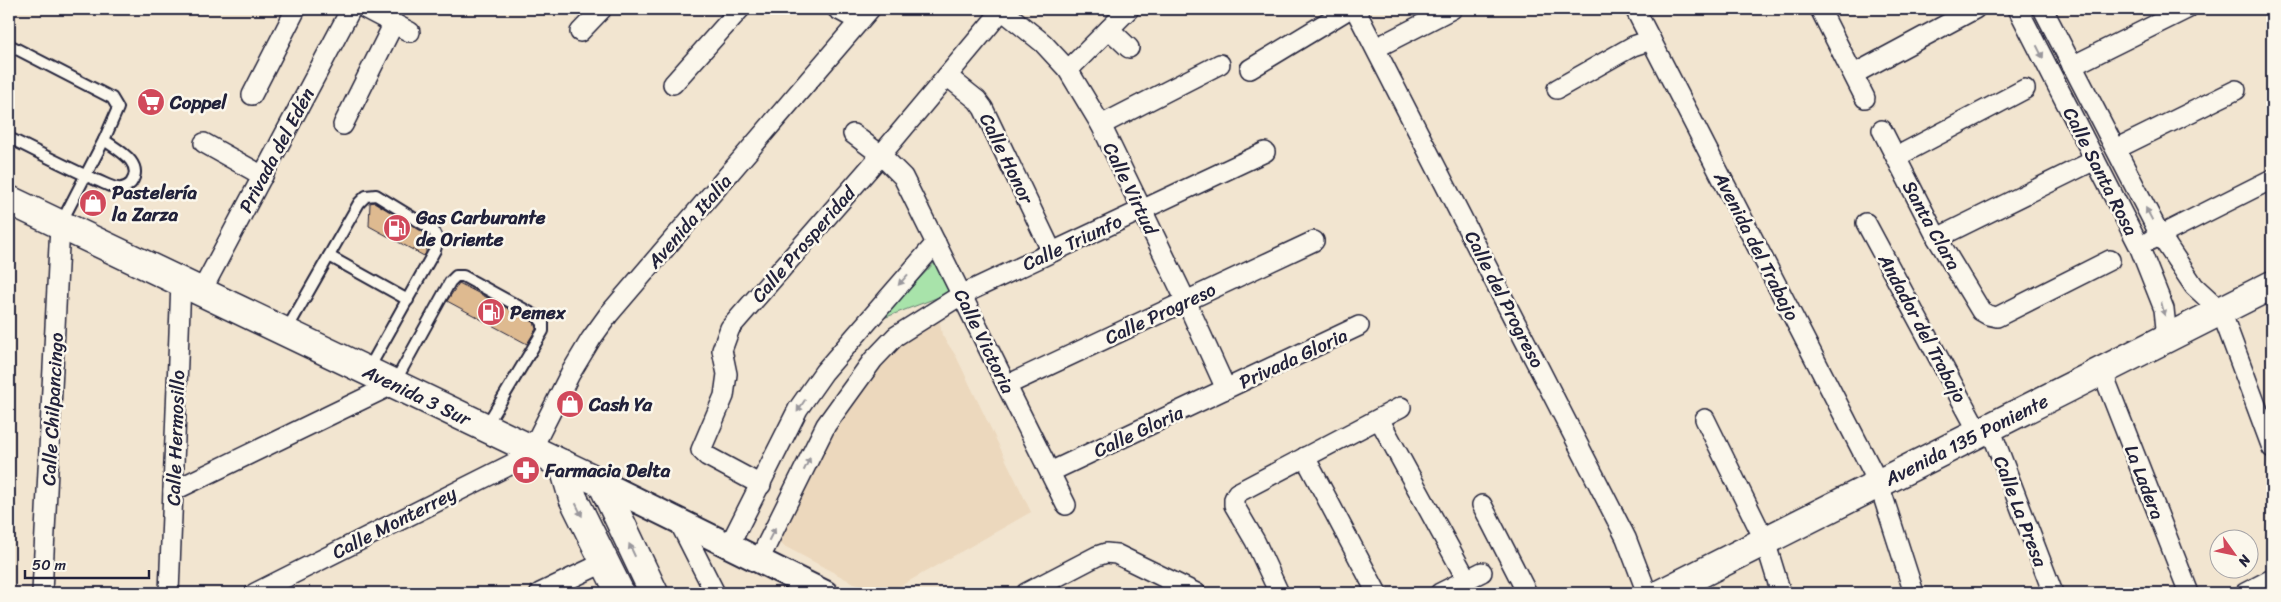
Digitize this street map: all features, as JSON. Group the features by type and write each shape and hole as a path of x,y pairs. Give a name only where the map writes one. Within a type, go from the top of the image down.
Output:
{"main road":[{"name":"Avenida 3 Sur","path":"9,200 602,483"},
{"name":"Avenida 135 Poniente","path":"1662,593 2272,285"},
{"path":"562,464 573,498 620,593"},
{"path":"602,483 654,593"}],"street":[{"path":"252,95 296,9"},
{"name":"Privada del Edén","path":"191,287 264,176 351,9"},
{"path":"366,9 410,32"},
{"path":"580,32 602,9"},
{"path":"673,84 740,9"},
{"path":"838,9 865,15"},
{"name":"Calle Virtud","path":"1003,9 1042,43 1068,70 1101,125 1186,301 1226,389"},
{"name":"Calle Prosperidad","path":"761,485 707,456 702,450 724,396 727,374 722,350 724,340 730,328 881,155 1003,9"},
{"path":"1068,70 1129,9"},
{"path":"1250,69 1349,9"},
{"name":"Calle del Progreso","path":"1355,9 1626,538 1647,593"},
{"path":"1376,48 1452,9"},
{"name":"Avenida del Trabajo","path":"1635,9 1879,484 1914,593"},
{"path":"1820,9 1865,98"},
{"path":"1854,74 1975,9"},
{"name":"Calle Santa Rosa","path":"2018,9 2139,246 2164,309 2167,338"},
{"name":"Calle Santa Rosa","path":"2043,9 2160,235 2194,286 2220,312"},
{"path":"2072,66 2187,9"},
{"name":"Avenida Italia","path":"532,449 570,374 609,314 865,15"},
{"path":"343,126 394,23"},
{"path":"1109,29 1129,48"},
{"path":"1557,89 1633,46 1651,40"},
{"path":"1101,125 1220,64"},
{"name":"Calle Honor","path":"947,76 977,100 983,108 1052,252"},
{"path":"1896,158 2025,90"},
{"path":"2116,149 2236,90"},
{"name":"Santa Clara","path":"1882,130 1937,238 1981,311 1988,315 1997,317 2110,260"},
{"path":"853,134 881,155"},
{"path":"204,143 264,176"},
{"name":"Calle Triunfo","path":"759,560 826,425 873,360 896,336 961,295 1265,152"},
{"name":"Calle Victoria","path":"881,155 903,178 1066,505"},
{"path":"1937,238 2095,160"},
{"path":"2139,246 2272,179"},
{"name":"Andador del Trabajo","path":"1866,223 1984,430"},
{"name":"Calle Chilpancingo","path":"42,593 60,225"},
{"name":"Calle Progreso","path":"1006,385 1314,242"},
{"path":"729,546 798,409 824,372 936,243"},
{"name":"Calle Hermosillo","path":"169,593 173,491 191,287"},
{"path":"2220,312 2272,448"},
{"path":"871,316 896,336"},
{"name":"Privada Gloria","path":"1226,389 1359,326"},
{"name":"La Ladera","path":"2102,371 2189,593"},
{"path":"173,491 394,384"},
{"name":"Calle Gloria","path":"1050,472 1226,389"},
{"path":"1279,593 1255,541 1234,505 1237,493 1401,407"},
{"path":"1379,419 1474,576 1440,593"},
{"path":"1705,419 1765,541 1781,593"},
{"name":"Calle La Presa","path":"1984,430 2053,593"},
{"name":"Calle Monterrey","path":"255,593 452,493 500,471 532,449"},
{"path":"1305,457 1377,593"},
{"name":"Avenida 3 Sur","path":"602,483 825,593"},
{"path":"1482,505 1526,593"},
{"path":"678,520 715,593"},
{"path":"1030,593 1097,556 1106,553 1116,554 1196,593"},
{"path":"540,593 605,562"},
{"path":"2245,593 2272,579"}],"lane":[{"path":"9,45 112,98 118,108 104,140 60,225"},
{"path":"9,138 85,175 117,188 125,188 130,184 135,174 135,167 130,160 104,140"},
{"path":"285,332 359,202 366,196 376,195 434,230 438,240 435,250 368,371"},
{"path":"329,256 408,300"},
{"path":"394,384 450,282 456,276 462,276 538,317 543,323 543,331 485,427"}],"shaded area":[{"path":"938,311 942,335 956,356 1031,512 888,593 872,593 771,539 862,373"}],"green space":[{"path":"938,259 952,292 881,319"}],"building":[{"name":"Gas Carburante de Oriente","path":"374,202 426,234 426,253 424,256 369,226 370,203"},
{"name":"Pemex","path":"459,283 534,322 536,329 527,344 447,301"}],"place":[{"name":"Coppel","path":"151,102"},
{"name":"Pastelería la Zarza","path":"93,203"},
{"name":"Gas Carburante de Oriente","path":"397,228"},
{"name":"Pemex","path":"491,312"},
{"name":"Cash Ya","path":"570,404"},
{"name":"Farmacia Delta","path":"526,470"}]}
